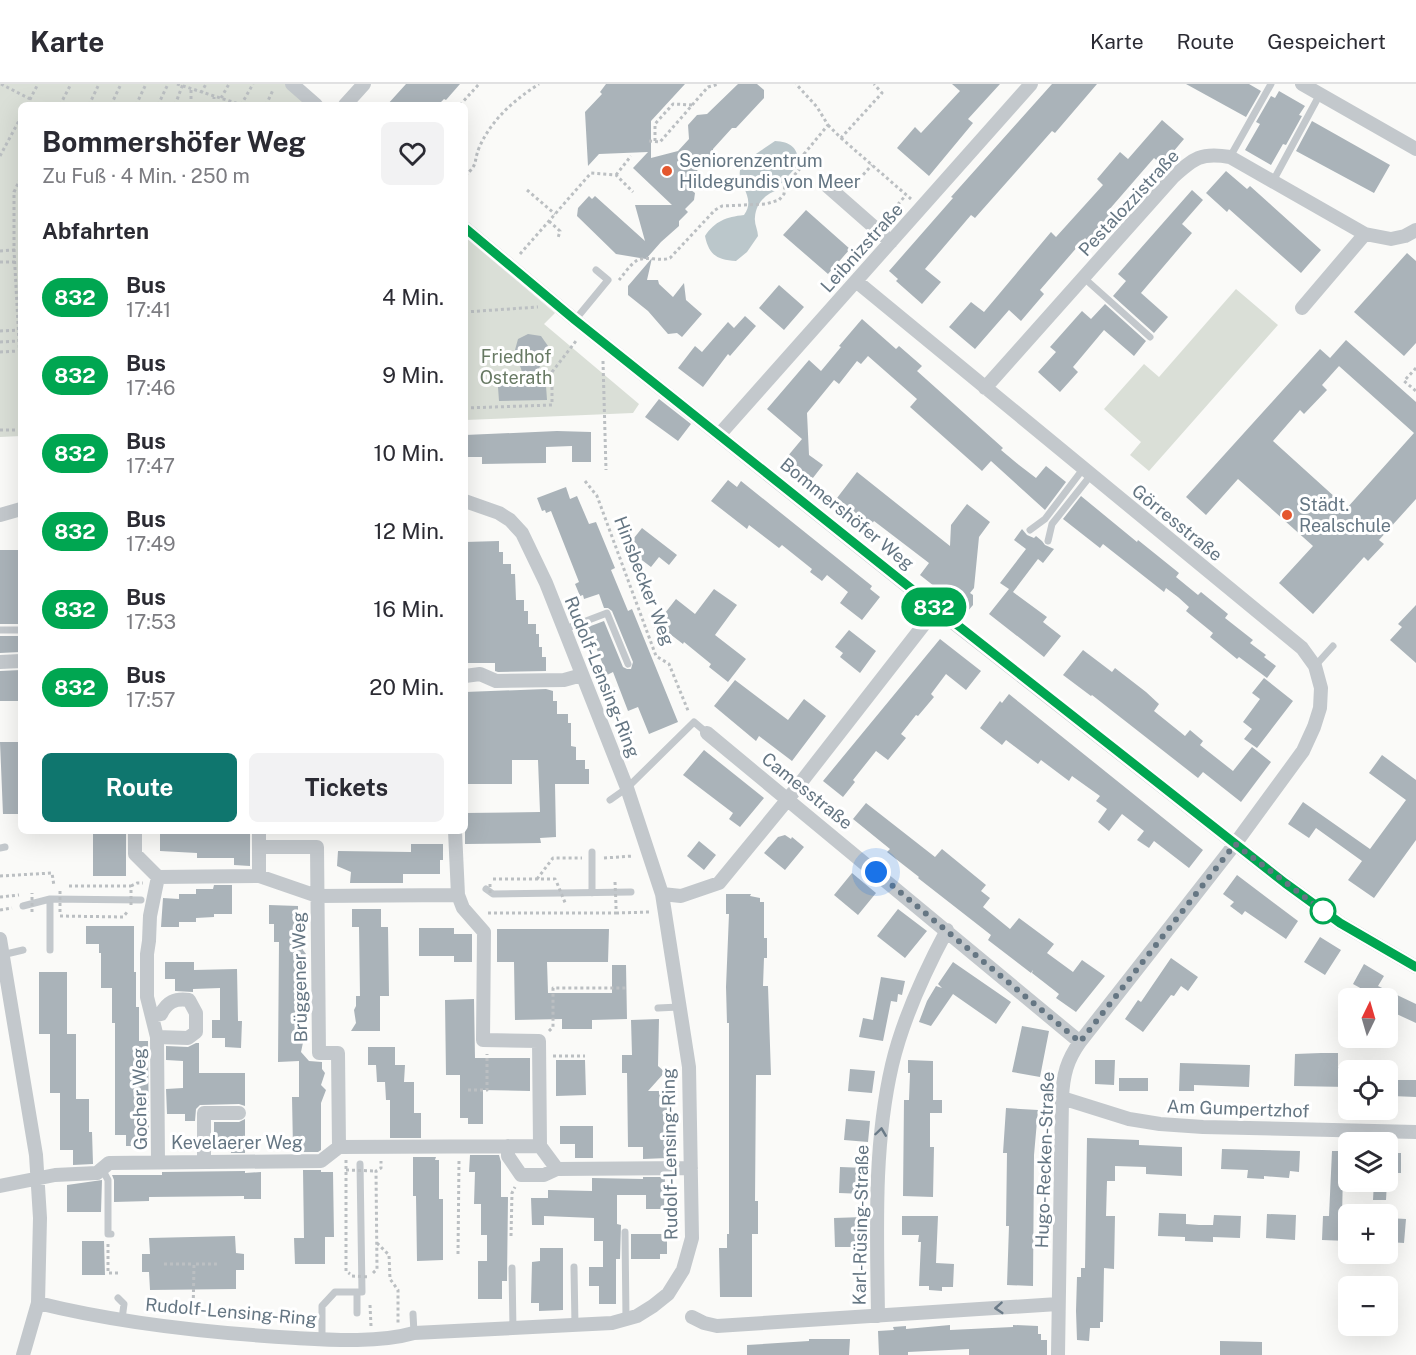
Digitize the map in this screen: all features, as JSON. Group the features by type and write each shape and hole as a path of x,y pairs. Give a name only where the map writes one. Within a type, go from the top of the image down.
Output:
{"street":[{"path":"292,84 313,102"},
{"path":"348,102 364,84"},
{"name":"Leibnizstraße","path":"719,435 1031,84"},
{"path":"1302,84 1416,149"},
{"name":"Pestalozzistraße","path":"985,388 1173,177 1192,159 1214,154 1230,157 1365,234 1390,239 1405,236 1416,230"},
{"path":"825,184 891,242"},
{"name":"Bommershöfer Weg","path":"468,230 936,609 1235,844 1322,911 1367,940 1416,967"},
{"path":"1302,308 1365,234"},
{"name":"Görresstraße","path":"856,281 1302,648 1315,666 1321,688 1320,708 1314,727 1303,751 1235,844"},
{"name":"Rudolf-Lensing-Ring","path":"38,1303 73,1312 193,1329 322,1339 398,1338 414,1333 513,1330 612,1323 637,1316 653,1306 668,1294 683,1270 692,1238 689,1067 662,894 627,788 565,629 522,533 510,520 499,513 468,502"},
{"path":"0,515 18,510"},
{"path":"662,894 681,896 719,883 788,799 936,609"},
{"path":"0,663 18,662"},
{"path":"468,676 480,674 496,681 564,680 582,675"},
{"name":"Camesstraße","path":"707,733 1080,1042"},
{"path":"135,834 135,854 150,890 260,876 317,896 458,895"},
{"path":"259,834 260,876"},
{"path":"455,834 458,895 463,908 484,932 483,1040 538,1041 540,1146 557,1169"},
{"name":"Hugo-Recken-Straße","path":"1058,1355 1064,1070 1080,1042 1235,844"},
{"path":"259,847 317,847 317,896"},
{"name":"Gocher Weg","path":"150,890 147,997 157,1037 158,1162"},
{"name":"Brüggener Weg","path":"317,896 319,1053 338,1053 342,1153"},
{"name":"Karl-Rüsing-Straße","path":"878,1316 874,1286 878,1156 892,1065 906,1016 946,930"},
{"path":"0,939 5,1010 36,1155 38,1179 40,1218 38,1303 23,1355"},
{"name":"Gocher Weg","path":"153,1016 161,1014 166,1005 181,999 189,1000 196,1013 196,1032 188,1038 157,1037"},
{"name":"Am Gumpertzhof","path":"1062,1098 1129,1119 1160,1124 1416,1132"},
{"path":"204,1162 204,1113 239,1113"},
{"name":"Kevelaerer Weg","path":"0,1186 56,1175 97,1173 109,1163 321,1161 342,1153 459,1146 540,1146"},
{"path":"508,1146 508,1156 520,1175 544,1175 557,1169 691,1168"},
{"name":"Karl-Rüsing-Straße","path":"692,1317 717,1326 1058,1305"}],"lane":[{"path":"1230,157 1270,84"},
{"path":"1273,181 1320,94"},
{"path":"581,324 608,280 596,270"},
{"path":"1084,278 1150,337"},
{"path":"1030,530 1046,519 1087,472"},
{"path":"1048,541 1052,524 1087,472"},
{"path":"565,629 608,613 628,664"},
{"path":"0,630 18,630"},
{"path":"1315,666 1333,646"},
{"path":"610,800 627,788 694,722"},
{"name":"Camesstraße","path":"694,722 707,733"},
{"path":"592,852 592,893"},
{"path":"23,906 50,899 150,890"},
{"path":"488,890 493,894 631,892"},
{"path":"50,899 50,950"},
{"path":"2,955 23,950"},
{"path":"658,1008 679,1007"},
{"path":"322,1339 320,1304 335,1292 362,1292 360,1164"},
{"path":"102,1169 108,1180 109,1234"},
{"path":"625,1232 626,1319"},
{"path":"574,1267 575,1326"},
{"path":"512,1268 513,1330"},
{"path":"357,1292 357,1312"},
{"path":"118,1298 124,1304 122,1319"},
{"path":"414,1314 414,1333"}],"path":[{"path":"1,84 30,99"},
{"path":"28,102 38,84"},
{"path":"62,102 71,84"},
{"path":"90,102 99,84"},
{"path":"112,102 121,84"},
{"path":"137,102 146,84"},
{"path":"159,102 168,84"},
{"path":"177,84 229,102"},
{"path":"201,93 206,84"},
{"path":"221,99 229,84"},
{"path":"243,102 253,84"},
{"path":"463,102 479,84"},
{"path":"468,173 475,167 479,148 495,121 512,102 539,84"},
{"path":"649,141 660,142 707,85 719,84"},
{"path":"796,84 841,138 922,208"},
{"path":"841,138 882,93 874,84"},
{"path":"176,102 182,85"},
{"path":"191,90 191,102"},
{"path":"267,102 273,90"},
{"path":"214,97 214,102"},
{"path":"655,141 655,124 673,104 692,105"},
{"path":"0,156 18,123"},
{"path":"608,280 619,280 635,262 670,258 715,210 722,206 766,204 779,200 784,194 785,186 803,165 804,154 828,125"},
{"path":"616,175 631,156"},
{"path":"842,199 872,165"},
{"path":"511,265 591,173 616,175 633,192"},
{"path":"18,184 14,192 14,250 18,303"},
{"path":"527,190 555,214"},
{"path":"876,229 906,195"},
{"path":"549,221 560,231 558,238"},
{"path":"0,251 18,250"},
{"path":"0,262 15,262"},
{"path":"468,312 540,307 549,298"},
{"path":"468,408 552,405 552,372 581,324"},
{"path":"0,331 18,330"},
{"path":"0,342 18,341"},
{"path":"602,341 606,470"},
{"path":"0,352 18,351"},
{"path":"1416,368 1404,381 1416,391"},
{"path":"0,430 18,430"},
{"name":"Hinsbecker Weg","path":"585,481 597,496 656,656 669,664 694,722"},
{"path":"0,876 52,873 54,886"},
{"path":"488,890 489,879 555,879 570,913"},
{"path":"615,882 616,913"},
{"path":"60,891 60,916 123,917 130,905 131,890"},
{"path":"32,893 32,912"},
{"path":"0,897 13,895"},
{"path":"0,910 14,908"},
{"path":"468,915 649,912"},
{"path":"538,1041 553,1027 553,988 626,988"},
{"path":"468,1090 487,1090 487,1040"},
{"path":"539,1056 585,1056"},
{"path":"459,1146 459,1254"},
{"path":"342,1153 346,1170 346,1271 352,1276 370,1277"},
{"path":"346,1170 376,1171 381,1168 381,1156"},
{"path":"370,1286 370,1277 377,1269 376,1171"},
{"path":"512,1236 512,1192 520,1175"},
{"path":"109,1234 108,1273 118,1273 118,1275"},
{"path":"377,1243 389,1256 390,1279 398,1290 398,1338"},
{"path":"164,1264 219,1264"},
{"path":"193,1329 194,1264"},
{"path":"370,1304 370,1322"}],"green space":[{"path":"0,84 285,84 306,102 18,102 18,436 0,437"},
{"name":"Friedhof Osterath","path":"468,240 555,313 544,324 639,404 633,413 468,420"},
{"path":"1236,289 1278,325 1149,471 1130,455 1141,442 1104,409 1144,364 1159,377"}],"shaded area":[{"path":"775,141 793,147 797,154 798,165 780,185 780,189 771,193 760,203 755,220 758,236 747,252 736,261 719,258 709,248 705,236 722,221 744,215 748,201 741,182 740,169 744,162"}],"building":[{"path":"406,84 460,84 446,100 441,102 390,102"},
{"name":"Seniorenzentrum Hildegundis von Meer","path":"606,84 685,84 651,121 651,158 678,151 689,139 688,125 697,115 707,114 738,84 757,84 764,90 764,98 736,128 732,128 696,172 696,177 687,187 695,193 694,200 685,209 688,212 679,221 679,226 646,259 616,254 577,216 578,208 589,196 592,199 595,196 645,241 635,205 672,205 633,168 648,152 599,154 588,166 585,112 602,94 600,92"},
{"path":"952,84 1000,84 968,119 973,123 929,176 897,148 915,127 921,133 960,91"},
{"path":"1052,84 1097,84 1055,133 1052,131 975,218 971,215 925,269 941,282 922,304 896,281 898,279 889,271 953,198 951,197"},
{"path":"1186,84 1249,84 1261,91 1246,117"},
{"path":"1279,91 1305,106 1286,145 1283,144 1271,165 1245,150 1260,124 1256,122 1271,96 1275,98"},
{"path":"1162,120 1184,139 1162,165 1154,158 1108,211 1114,217 1090,243 1085,238 1040,290 1044,294 1021,321 1009,310 975,349 949,327 971,302 984,312 1051,232 1056,237 1103,185 1097,179 1120,152 1128,159"},
{"path":"1312,121 1390,165 1374,193 1296,151"},
{"path":"1226,171 1247,189 1250,186 1321,250 1301,273 1229,209 1227,212 1206,193"},
{"path":"1192,190 1203,200 1182,224 1192,233 1141,293 1168,317 1154,333 1113,296 1126,281 1118,274"},
{"path":"806,210 850,249 828,274 783,235"},
{"path":"1407,253 1416,261 1416,343 1404,356 1354,312"},
{"path":"652,258 647,280 658,280 659,284 673,297 684,283 686,300 702,314 682,337 677,333 668,334 648,311 628,295 628,286"},
{"path":"779,285 804,307 784,330 759,308"},
{"path":"1105,304 1146,341 1134,356 1104,330 1073,367 1078,372 1060,392 1038,372 1056,352 1050,347 1082,311 1091,319"},
{"path":"745,316 756,326 730,356 728,354 703,387 678,368 695,346 702,352 728,322 734,328"},
{"path":"862,319 896,349 899,346 922,366 917,371 1019,465 1036,478 1046,466 1066,482 1045,510 991,461 982,471 910,407 917,399 868,356 861,364 857,361 839,384 834,380 807,413 809,455 823,465 809,483 782,463 802,439 767,409 809,360 821,371"},
{"path":"528,334 541,336 548,346 538,371 545,371 547,400 499,401 497,373 522,372 515,350 518,339"},
{"path":"1346,340 1416,402 1416,499 1379,540 1384,544 1368,561 1364,557 1313,614 1279,583 1313,546 1238,479 1206,515 1186,497 1320,349 1330,358","holes":["1339,366 1414,433 1347,508 1273,441 1300,410 1304,414 1327,390 1322,385"]},
{"path":"659,399 691,424 678,441 645,417"},
{"path":"591,432 591,462 572,462 572,446 546,447 546,463 482,464 482,457 468,457 468,435"},
{"path":"857,472 950,546 951,525 967,504 990,522 979,537 974,588 970,593 973,595 973,605 967,612 920,575 929,563 874,521 871,525 837,498"},
{"path":"728,480 737,487 741,481 872,586 870,589 880,597 862,620 840,603 848,592 827,575 822,581 810,572 812,569 782,545 779,548 749,525 747,529 711,501"},
{"path":"566,487 570,499 577,496 589,524 596,522 615,568 611,570 628,611 632,609 678,722 649,734 638,707 628,711 613,672 607,675 588,627 604,621 623,667 631,669 633,662 612,611 604,608 599,594 584,599 583,595 580,596 575,584 579,582 551,511 546,513 545,510 542,511 537,498"},
{"path":"1081,496 1179,573 1176,577 1198,595 1201,592 1228,614 1225,618 1253,640 1250,643 1276,666 1267,678 1239,657 1237,659 1210,637 1213,633 1186,611 1189,607 1178,597 1166,588 1164,592 1103,544 1100,548 1063,519"},
{"path":"642,528 677,555 669,565 659,557 651,567 626,548"},
{"path":"1022,529 1027,535 1034,538 1036,536 1045,545 1054,549 1043,563 1038,559 1013,592 1047,617 1043,622 1061,636 1044,657 989,614 1009,589 1000,583 1026,549 1014,540"},
{"path":"499,541 499,552 503,552 503,564 511,564 511,574 515,574 516,600 524,600 524,611 528,611 528,624 536,624 542,657 546,657 546,671 498,672 495,671 495,663 468,663 468,542"},
{"path":"0,550 18,550 18,624 0,624"},
{"path":"714,589 737,605 715,635 746,659 728,682 709,667 711,664 684,642 683,644 670,634 668,638 654,627 676,599 695,614"},
{"path":"1416,605 1416,663 1390,640 1402,627 1398,624"},
{"path":"849,630 876,651 860,673 840,657 843,653 835,647"},
{"path":"0,636 18,636 18,652 0,653"},
{"path":"940,639 981,671 966,690 946,674 931,694 934,697 901,734 906,738 888,760 876,751 843,797 823,781"},
{"path":"1083,650 1112,672 1115,668 1146,692 1159,704 1154,711 1185,736 1190,730 1203,741 1200,745 1233,771 1252,747 1271,762 1241,802 1203,772 1198,778 1063,675"},
{"path":"18,670 18,701 0,701 0,671"},
{"path":"1264,678 1293,701 1257,748 1244,739 1252,729 1243,722 1260,699 1252,693"},
{"path":"735,680 788,720 804,699 826,716 792,761 759,736 756,741 714,706"},
{"path":"546,689 553,691 553,701 557,701 557,714 568,714 568,723 571,723 571,746 576,747 576,760 585,760 585,769 589,769 589,784 555,784 556,837 540,838 541,843 465,844 465,834 468,834 468,813 540,812 538,760 512,760 512,784 468,784 468,692"},
{"path":"1009,694 1203,850 1189,868 1154,841 1149,848 1137,840 1144,831 1122,814 1109,831 1098,822 1107,809 1096,801 1100,796 1072,776 1069,781 1041,760 1038,764 1006,740 1002,745 980,728 1000,701 1002,703"},
{"path":"0,742 18,742 18,814 3,814"},
{"path":"704,750 764,798 740,827 729,819 733,813 683,775"},
{"path":"1382,755 1416,780 1416,840 1374,898 1348,880 1362,861 1316,828 1309,838 1288,824 1303,802 1370,849 1406,800 1369,773"},
{"path":"866,803 935,857 942,849 986,885 981,891 990,898 983,907 1010,929 1019,918 1054,944 1047,953 1073,972 1082,960 1105,976 1076,1012 1056,998 1059,994 1032,973 1033,970 1031,973 988,940 991,935 887,852 890,849 853,819"},
{"path":"93,834 126,834 126,876 93,876"},
{"path":"160,834 250,834 250,866 234,865 234,858 197,858 197,853 160,851"},
{"path":"785,835 791,839 792,837 804,847 785,870 764,853 778,837"},
{"path":"699,841 716,855 704,870 687,856"},
{"path":"411,844 443,844 440,874 403,874 403,883 350,883 351,872 337,866 338,851 411,852"},
{"path":"852,873 876,893 858,915 834,895"},
{"path":"1237,875 1298,921 1286,939 1245,911 1242,915 1230,906 1234,902 1223,894"},
{"path":"214,885 232,885 232,914 214,914 214,917 196,918 196,922 179,922 179,927 161,927 163,898 179,899 179,894 196,894 196,889 213,889"},
{"path":"726,894 751,894 750,896 760,898 760,902 764,902 764,938 767,938 763,986 768,986 771,1075 756,1075 755,1201 758,1201 758,1234 752,1234 752,1297 720,1297 719,1248 727,1248 727,1234 729,1234 729,1023 727,1023 726,987 729,914 726,914"},
{"path":"269,905 298,906 298,924 303,924 303,950 306,954 301,965 306,971 301,982 306,988 301,1000 301,1017 304,1020 300,1033 304,1038 301,1052 309,1061 322,1062 322,1069 325,1073 321,1085 326,1090 321,1103 321,1150 318,1152 293,1149 292,1097 299,1097 299,1061 278,1062 279,942 274,942 274,924 269,924"},
{"path":"352,909 381,909 381,927 388,927 389,996 380,996 380,1031 351,1031 356,1023 354,1010 356,996 360,996 359,927 352,927"},
{"path":"898,909 927,931 905,958 877,936"},
{"path":"86,926 134,926 134,972 136,972 136,1007 139,1007 139,1041 148,1041 149,1146 126,1146 126,1135 115,1135 115,1023 112,1023 112,988 101,988 99,944 86,944"},
{"path":"419,928 454,928 454,934 472,934 472,962 454,962 454,956 419,956"},
{"path":"497,929 609,929 608,962 547,962 548,993 612,993 612,965 626,965 627,1019 592,1020 592,1029 562,1029 562,1019 515,1020 514,962 497,962"},
{"path":"1320,937 1341,950 1325,975 1304,962"},
{"path":"1171,958 1198,977 1188,991 1181,986 1174,996 1171,995 1143,1032 1125,1019 1138,1000 1141,1002"},
{"path":"165,962 194,962 194,970 237,969 238,1021 242,1021 241,1048 225,1047 225,1038 212,1038 212,1020 220,1020 220,988 193,989 193,992 175,991 175,979 165,979"},
{"path":"953,962 1011,1002 996,1024 953,994 931,1026 919,1022 927,1001 936,986 942,988 938,984"},
{"path":"1364,964 1384,976 1378,986 1382,988 1360,988 1353,984"},
{"path":"39,972 67,972 67,1034 76,1034 76,1099 89,1099 89,1132 92,1132 93,1164 73,1165 73,1150 60,1150 60,1093 50,1093 50,1034 39,1034"},
{"path":"881,977 905,981 902,995 898,994 897,1002 891,1001 883,1041 859,1037 863,1018 873,1020"},
{"path":"1398,995 1416,1004 1416,1023 1398,1015"},
{"path":"474,999 475,1058 530,1058 530,1091 483,1090 483,1124 468,1124 468,1118 460,1118 460,1075 446,1075 445,1000"},
{"path":"659,1019 658,1066 665,1072 648,1091 667,1091 667,1102 672,1107 667,1116 667,1137 673,1143 668,1151 668,1158 643,1159 643,1147 628,1147 627,1073 622,1073 622,1055 632,1055 631,1020"},
{"path":"1022,1026 1049,1031 1040,1077 1012,1072"},
{"path":"199,1043 199,1073 245,1073 245,1106 239,1104 200,1105 196,1109 195,1121 185,1121 185,1114 167,1114 166,1089 183,1088 183,1061 166,1060 166,1046 188,1047"},
{"path":"368,1047 395,1047 395,1065 405,1065 404,1082 414,1082 414,1113 421,1113 421,1138 390,1138 390,1100 386,1100 385,1082 377,1082 376,1065 368,1065"},
{"path":"1338,1053 1338,1087 1294,1086 1295,1054"},
{"path":"556,1060 585,1060 586,1095 556,1096"},
{"path":"908,1060 933,1061 933,1100 942,1100 942,1113 930,1113 930,1147 934,1147 933,1197 903,1196 904,1100 909,1100"},
{"path":"1095,1060 1115,1060 1114,1085 1095,1084"},
{"path":"1180,1063 1250,1065 1249,1087 1194,1085 1194,1091 1179,1091"},
{"path":"850,1069 875,1071 872,1093 848,1091"},
{"path":"1119,1078 1148,1078 1148,1091 1119,1091"},
{"path":"1398,1080 1416,1080 1416,1097 1398,1096"},
{"path":"1006,1108 1038,1110 1034,1155 1033,1286 1007,1285 1009,1226 1006,1226 1007,1153 1003,1153"},
{"path":"245,1119 245,1153 231,1153 230,1141 214,1141 214,1122 239,1122"},
{"path":"846,1119 870,1121 868,1142 844,1140"},
{"path":"560,1126 593,1126 593,1158 575,1158 575,1144 560,1144"},
{"path":"1087,1138 1139,1140 1139,1145 1182,1147 1182,1176 1146,1174 1146,1167 1115,1166 1115,1181 1107,1181 1106,1216 1115,1216 1114,1269 1104,1268 1103,1322 1100,1322 1100,1328 1090,1328 1089,1341 1077,1340 1076,1311 1077,1277 1081,1277 1081,1268 1085,1268"},
{"path":"1222,1149 1300,1151 1299,1172 1290,1171 1289,1178 1264,1176 1264,1179 1247,1178 1248,1170 1221,1169"},
{"path":"1332,1151 1338,1151 1338,1192 1343,1192 1342,1204 1338,1204 1338,1241 1322,1240 1323,1216 1329,1216"},
{"path":"1398,1153 1401,1153 1401,1173 1398,1173"},
{"path":"470,1155 499,1155 501,1162 501,1197 508,1197 507,1281 502,1281 502,1299 478,1299 478,1261 487,1261 487,1235 481,1235 481,1204 474,1204 475,1172 469,1172"},
{"path":"413,1157 436,1157 435,1160 439,1160 439,1199 443,1199 443,1260 417,1261"},
{"path":"840,1167 867,1168 865,1194 839,1193"},
{"path":"303,1170 333,1172 334,1237 325,1237 325,1264 295,1264 294,1238 304,1238"},
{"path":"245,1171 245,1173 261,1172 261,1199 244,1199 244,1196 149,1197 149,1201 114,1202 112,1175"},
{"path":"643,1177 665,1177 664,1209 646,1209 646,1195 617,1195 617,1224 621,1225 620,1259 616,1259 616,1304 599,1304 599,1286 589,1286 589,1267 603,1267 603,1241 594,1241 594,1218 544,1216 544,1225 532,1225 531,1198 548,1198 548,1190 592,1191 592,1178 643,1179"},
{"path":"102,1180 101,1212 67,1212 67,1185"},
{"path":"1373,1192 1386,1192 1386,1200 1373,1200"},
{"path":"1159,1213 1186,1214 1186,1224 1199,1225 1213,1225 1214,1215 1241,1216 1240,1238 1213,1237 1213,1242 1185,1241 1185,1237 1158,1236"},
{"path":"1267,1214 1296,1215 1295,1240 1266,1238"},
{"path":"902,1216 938,1216 936,1263 954,1264 953,1287 942,1287 942,1291 929,1290 929,1286 919,1286 921,1242 918,1242 919,1235 902,1235"},
{"path":"864,1217 865,1232 859,1232 859,1247 835,1247 834,1218"},
{"path":"1398,1219 1406,1219 1404,1243 1398,1243"},
{"path":"631,1234 667,1234 667,1254 660,1254 660,1259 631,1259"},
{"path":"235,1236 236,1253 244,1254 244,1270 236,1270 236,1289 150,1290 149,1272 142,1272 142,1254 150,1254 149,1238"},
{"path":"82,1241 104,1241 105,1275 82,1275"},
{"path":"540,1248 563,1248 563,1310 539,1311 539,1303 531,1303 532,1262 540,1261"},
{"path":"950,1325 950,1330 1013,1327 1013,1325 1038,1326 1041,1340 1047,1340 1047,1355 969,1355 969,1349 908,1352 908,1355 879,1355 878,1331 894,1330 893,1327 906,1326 906,1329"},
{"path":"809,1339 850,1339 849,1355 747,1355 747,1345 809,1341"},
{"path":"1220,1341 1262,1342 1262,1355 1220,1355"}],"bus line":[{"name":"832","path":"468,230 575,320 918,594 1312,904 1367,940 1416,967"}],"place":[{"name":"Seniorenzentrum Hildegundis von Meer","path":"667,171"},
{"name":"Städt. Realschule","path":"1287,515"}],"route":[{"path":"876,872 1080,1042 1235,844 1323,911"}]}
